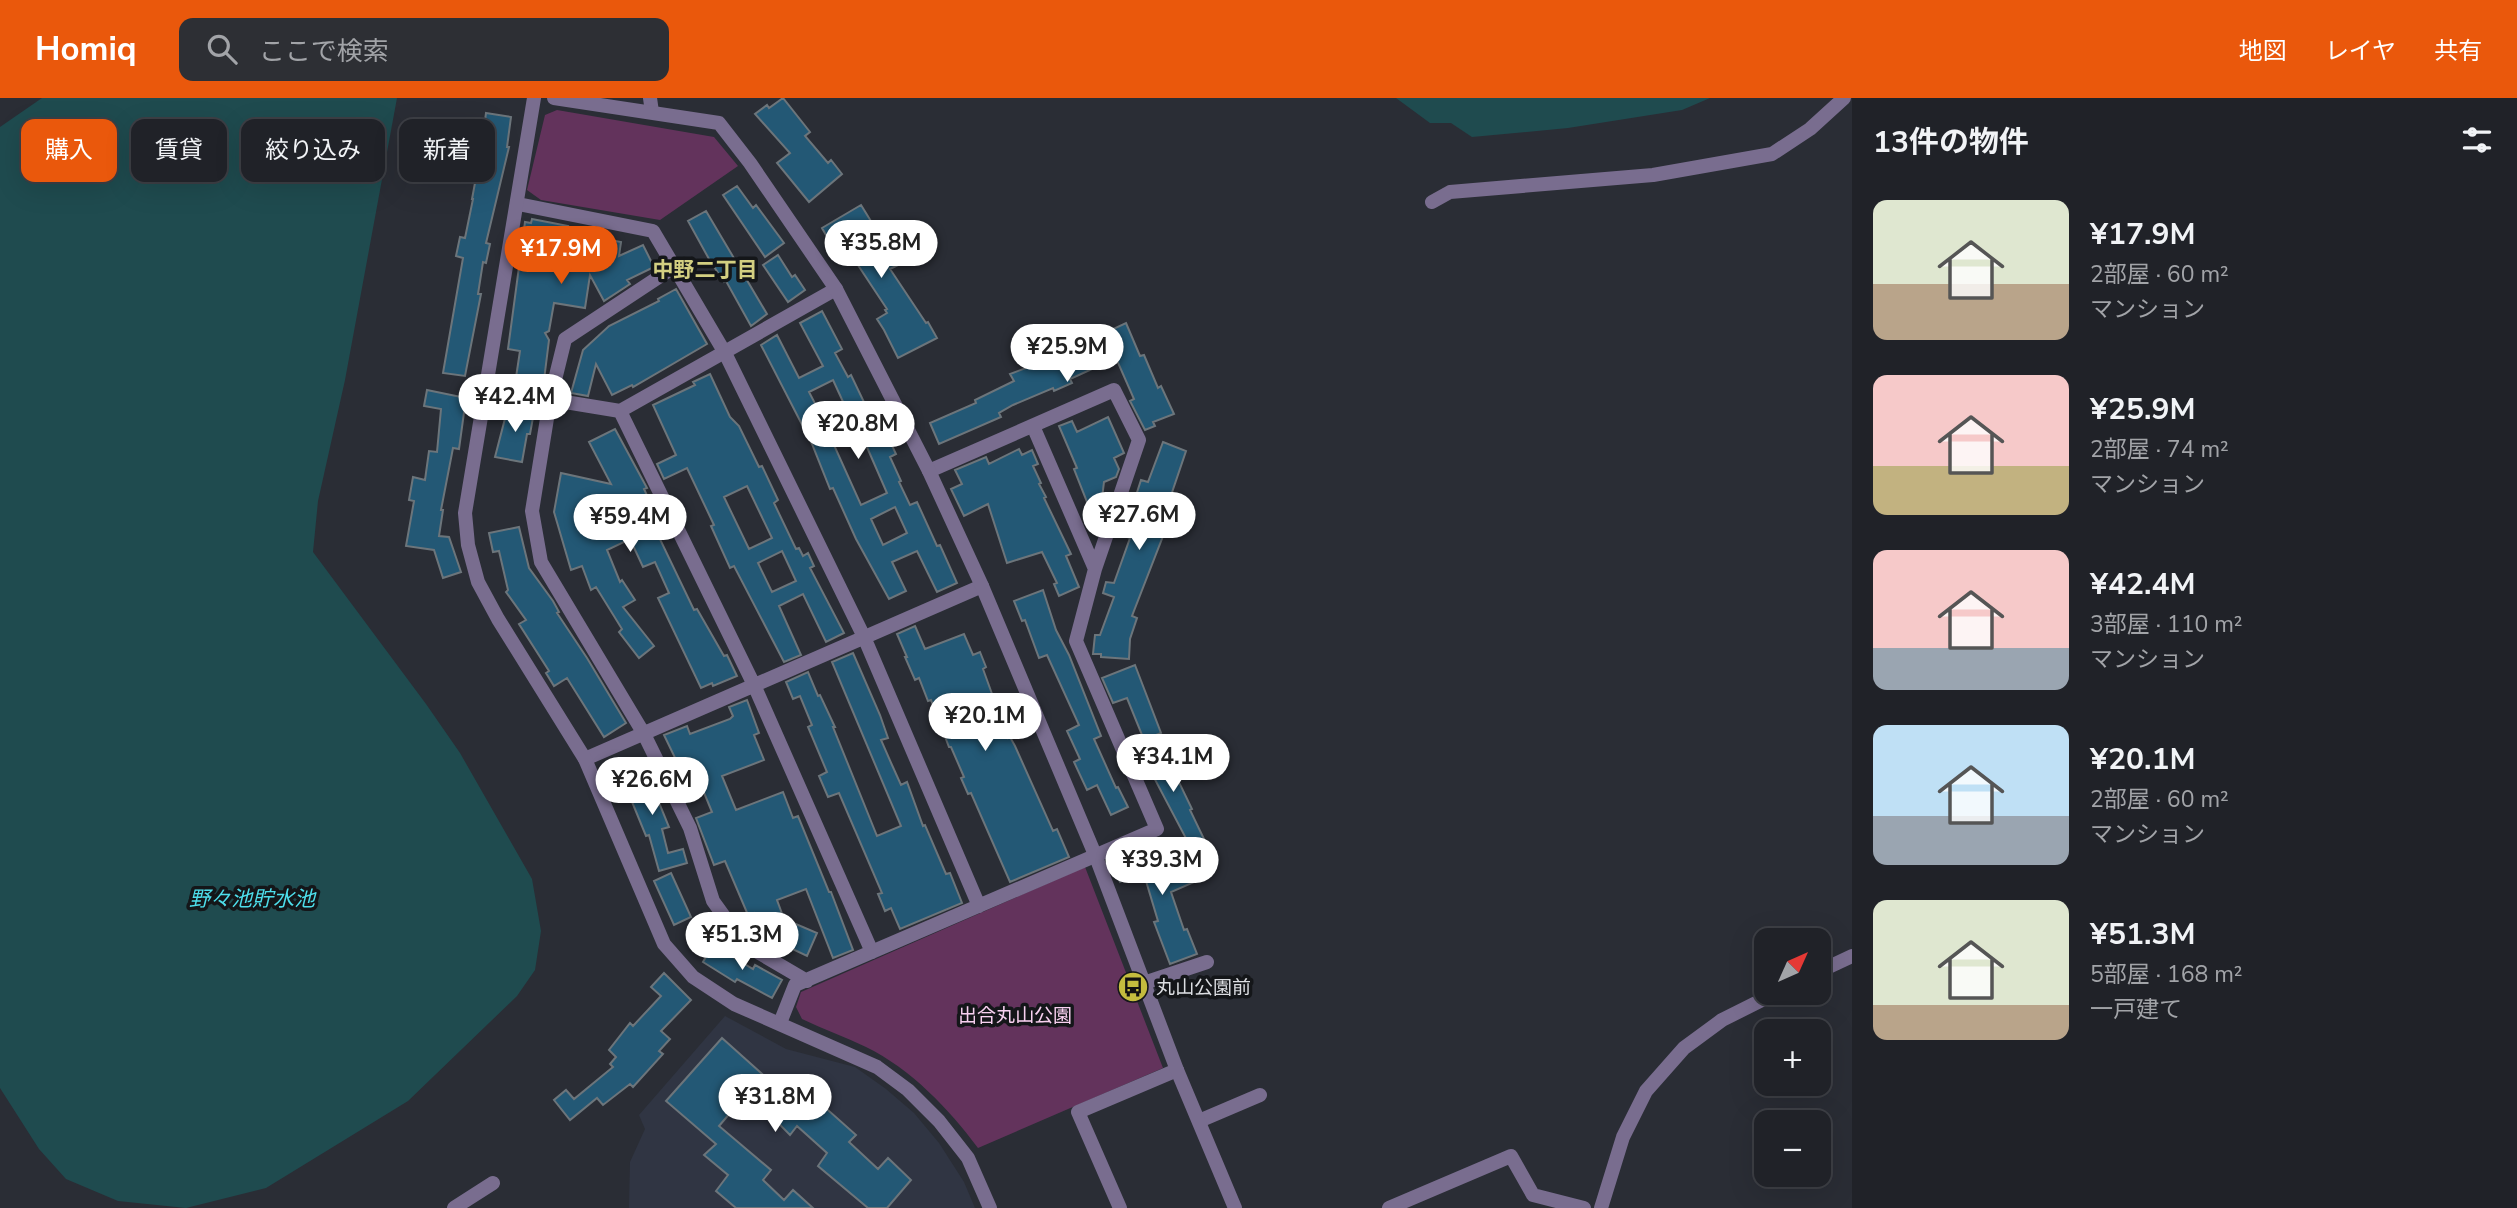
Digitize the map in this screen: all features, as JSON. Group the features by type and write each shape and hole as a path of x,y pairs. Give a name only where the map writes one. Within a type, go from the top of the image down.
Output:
{"street":[{"path":"534,98 465,513 468,545 478,582 585,759 664,944 693,977 734,1004 877,1066 908,1090 939,1121 968,1158 989,1208"},
{"path":"554,98 651,105 719,123 750,163 836,289 929,471 982,586 1096,857 1177,1070 1235,1208"},
{"path":"1432,202 1450,192 1653,175 1772,154 1810,129 1844,98"},
{"path":"518,204 653,231 725,353 864,637 979,906"},
{"path":"674,267 565,339 550,400 532,511 541,562 644,734 690,828 713,901 744,944 807,981"},
{"path":"486,389 620,411 836,289"},
{"path":"780,1023 796,985 1157,829 1076,640 1095,569 1139,440 1114,390 929,471"},
{"path":"620,411 754,685 872,952"},
{"path":"1032,426 1095,569"},
{"path":"585,759 982,586"},
{"path":"1831,966 1852,956"},
{"path":"1144,983 1207,962"},
{"path":"1601,1208 1623,1137 1647,1091 1685,1048 1722,1020 1754,1004"},
{"path":"1120,1208 1078,1112 1177,1070"},
{"path":"1199,1121 1260,1095"},
{"path":"1389,1208 1511,1156 1531,1201 1584,1208"},
{"path":"454,1208 493,1183"}],"shaded area":[{"path":"725,1016 786,1049 855,1067 886,1089 914,1113 939,1143 964,1182 975,1208 629,1208 630,1162 645,1129 639,1115"}],"green space":[{"path":"557,110 714,137 738,166 660,220 541,200 527,190 545,115"},
{"name":"出合丸山公園","path":"1085,867 1163,1068 978,1148 955,1119 914,1078 866,1047 802,1019 796,1007 801,992"}],"water":[{"name":"野々池貯水池","path":"42,98 397,98 385,163 385,119 241,119 241,182 382,182 345,380 318,501 313,552 460,753 532,879 541,931 535,970 517,996 408,1101 266,1188 186,1208 118,1201 66,1179 39,1149 0,1088 0,127"},
{"path":"1396,98 1710,98 1682,110 1568,128 1472,137 1451,123 1430,123"}],"building":[{"path":"783,98 810,132 805,136 828,163 831,160 842,174 809,202 777,163 790,153 755,114"},
{"path":"486,113 511,117 509,147 486,243 490,244 486,263 483,262 478,294 481,294 465,376 443,373 463,258 456,256 460,237 465,238 475,182 495,182 495,119 485,119"},
{"path":"737,186 753,208 756,205 784,243 765,257 723,195"},
{"path":"861,205 898,265 890,269 937,338 898,358 877,319 887,313 887,309 848,250 838,256 822,228"},
{"path":"706,211 767,314 751,326 688,221"},
{"path":"532,219 568,226 566,232 621,242 619,256 643,245 654,267 627,280 630,284 604,301 590,275 585,308 554,303 549,331 545,333 549,340 543,388 515,384 520,351 508,349 525,222 531,223"},
{"path":"778,255 792,277 795,275 805,290 788,302 763,265"},
{"path":"676,289 707,344 633,387 632,385 612,395 596,364 588,396 571,393 583,350 609,326 659,301 658,299"},
{"path":"822,311 842,349 835,353 848,377 851,375 872,419 878,416 896,454 890,457 910,505 917,502 957,583 937,592 917,551 892,562 906,591 889,599 856,539 833,488 830,489 812,444 761,345 777,335 799,378 823,366 800,323","holes":["833,380 845,406 822,417 809,392","856,422 887,493 861,505 829,434","895,507 907,533 883,545 871,519"]},
{"path":"1126,323 1140,356 1144,355 1158,388 1161,386 1174,414 1153,422 1155,426 1145,430 1130,401 1134,399 1116,358 1070,379 1072,383 1013,405 999,413 1001,417 939,444 930,423 976,403 975,400 1014,381 1010,374 1069,352 1068,350"},
{"path":"710,374 730,417 739,426 759,467 762,466 778,500 774,503 796,549 799,548 803,556 808,553 814,566 810,568 844,633 826,642 803,594 779,606 801,655 784,662 734,566 730,568 711,526 714,525 687,468 664,479 657,464 676,455 653,405 695,385 693,382","holes":["747,486 772,538 749,549 724,497","782,551 796,581 772,592 758,563"]},
{"path":"427,390 466,398 459,449 453,448 441,510 439,536 449,537 461,572 443,578 434,550 406,546 414,501 409,500 413,477 425,480 429,451 437,452 441,409 424,406"},
{"path":"508,407 534,412 522,462 495,457"},
{"path":"1108,417 1124,453 1114,458 1119,469 1116,477 1104,482 1098,531 1089,530 1085,523 1087,502 1074,469 1077,468 1059,426 1072,421 1077,432"},
{"path":"615,429 647,488 644,489 663,530 657,533 694,610 697,609 724,656 727,655 737,676 701,688 658,598 669,593 655,562 643,567 630,539 607,550 620,582 622,580 635,600 623,607 654,646 639,658 619,632 622,629 596,587 591,590 582,566 571,570 554,512 561,473 611,484 589,442"},
{"path":"1163,442 1186,451 1164,516 1170,518 1132,616 1137,618 1130,639 1129,659 1101,657 1101,654 1093,654 1095,635 1100,635 1114,597 1103,593 1106,582 1114,583 1130,538 1119,534 1128,510 1131,511 1141,480 1148,482"},
{"path":"1019,449 1022,455 1032,450 1038,464 1033,466 1046,497 1044,498 1071,554 1066,556 1079,587 1059,596 1054,584 1057,583 1042,552 1007,563 988,504 964,516 951,489 962,484 955,470 986,457 989,464"},
{"path":"519,527 529,568 553,601 559,612 557,613 626,723 604,737 567,678 554,686 546,673 549,671 519,624 526,620 506,592 508,590 499,551 493,552 489,533"},
{"path":"1043,590 1056,630 1069,655 1101,736 1094,739 1116,788 1118,787 1128,807 1111,815 1097,785 1087,790 1074,762 1080,759 1067,731 1079,725 1047,655 1039,658 1025,620 1022,621 1014,601"},
{"path":"915,626 925,649 964,634 973,655 980,652 986,667 983,669 1008,738 1010,737 1015,746 1053,831 1057,829 1069,857 1010,882 971,793 968,794 961,778 964,777 931,700 928,701 919,678 915,680 905,657 897,634"},
{"path":"853,653 888,738 881,740 901,785 907,782 923,826 925,825 946,874 950,873 962,903 900,929 891,908 885,911 878,894 882,893 839,793 828,797 819,776 827,772 808,727 812,725 800,696 793,699 786,682 808,672 835,727 877,836 901,826 832,662"},
{"path":"1135,665 1161,733 1144,740 1127,698 1113,703 1102,678"},
{"path":"747,700 759,733 754,735 764,760 722,776 736,810 783,792 793,818 798,816 853,950 833,958 806,889 777,900 784,919 817,933 807,956 784,945 792,927 764,938 754,913 748,915 725,861 714,865 696,818 712,812 691,761 679,766 664,735 687,726 690,734 730,719 733,716 729,707"},
{"path":"1155,743 1172,778 1176,776 1204,839 1190,846 1140,751"},
{"path":"644,766 669,827 662,829 668,853 683,849 687,863 659,871 649,835 646,836 621,775"},
{"path":"1146,844 1160,873 1193,860 1201,879 1171,892 1184,930 1187,929 1197,954 1170,964 1154,922 1158,921 1143,871 1120,882 1110,861"},
{"path":"671,873 691,917 674,925 654,881"},
{"path":"713,945 753,969 755,965 782,980 772,998 737,979 735,982 703,962"},
{"path":"664,973 691,1000 661,1031 670,1039 659,1051 663,1054 633,1087 630,1084 603,1105 597,1098 570,1120 554,1100 566,1090 574,1099 613,1067 610,1064 616,1057 609,1050 630,1023 633,1026 661,996 651,987"},
{"path":"722,1038 780,1090 790,1079 818,1104 819,1102 856,1135 849,1142 878,1169 888,1158 911,1180 887,1208 868,1208 818,1166 827,1153 797,1126 790,1135 748,1092 719,1126 771,1170 763,1180 784,1200 793,1190 813,1208 736,1208 716,1191 728,1175 704,1155 716,1144 666,1101"}],"place":[{"name":"丸山公園前","path":"1133,987"}],"district":[{"name":"中野二丁目","path":"705,270"}]}
